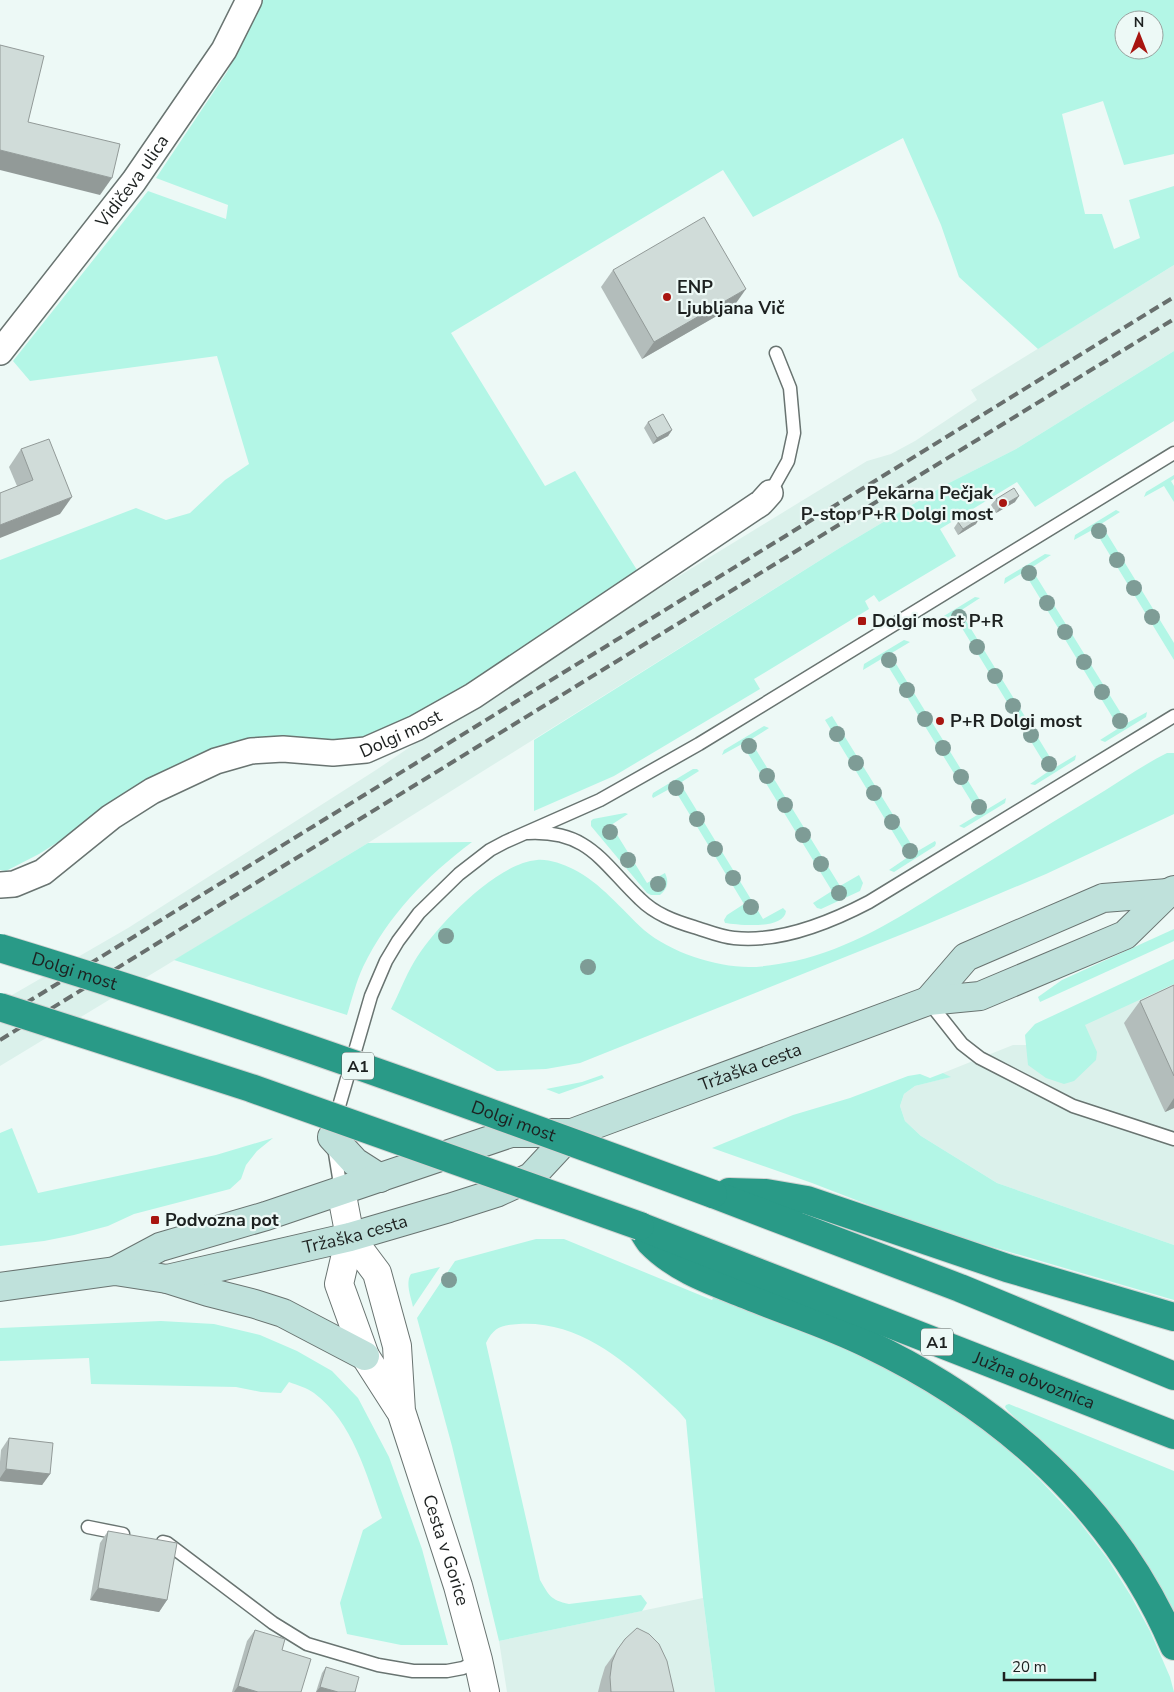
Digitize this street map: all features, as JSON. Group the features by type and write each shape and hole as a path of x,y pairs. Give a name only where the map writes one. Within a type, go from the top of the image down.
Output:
{"highway":[{"name":"Dolgi most","path":"0,948 433,1091 799,1226 977,1295 1174,1376"},
{"name":"A1","path":"0,1007 252,1088 640,1226"},
{"path":"713,1194 766,1193 807,1200 1007,1268 1174,1317"},
{"path":"640,1226 649,1241 693,1274 868,1343 937,1380 992,1417 1059,1476 1085,1504 1125,1556 1147,1591 1174,1646"},
{"name":"Južna obvoznica","path":"640,1226 701,1248 1174,1435"}],"main road":[{"name":"Tržaška cesta","path":"928,1001 966,957 1103,898 1171,892"},
{"name":"Tržaška cesta","path":"115,1272 160,1247 266,1216 511,1133 572,1133 928,1001 980,996 1125,935 1171,892"},
{"name":"Tržaška cesta","path":"0,1287 115,1272 168,1279 350,1237 496,1193 531,1177 572,1133"},
{"path":"332,1137 355,1162 380,1178"},
{"path":"168,1279 283,1313 365,1356"}],"street":[{"name":"Vidičeva ulica","path":"0,352 134,181 224,50 249,0"},
{"name":"Dolgi most","path":"0,884 14,884 43,872 111,817 152,791 216,761 252,752 366,750 416,728 473,696 761,503 770,493"},
{"name":"Cesta v Gorice","path":"341,1190 350,1237 339,1284 365,1356 401,1411"},
{"name":"Cesta v Gorice","path":"350,1237 377,1273 397,1346 401,1411 458,1586 485,1692"}],"lane":[{"path":"770,493 788,461 794,433 790,388 776,353"},
{"path":"341,1190 332,1137 333,1127 370,996 390,954 419,913 459,874 490,850 520,834 600,800 699,744 1174,453"},
{"path":"520,834 557,834 589,847 641,900 662,915 678,922 734,938 764,938 784,935 832,919 869,902 1174,716"},
{"path":"928,1001 962,1044 988,1062 1073,1106 1174,1139"},
{"path":"88,1527 132,1536"},
{"path":"150,1539 168,1543 273,1623 307,1644 378,1665 413,1671 447,1671 463,1668 478,1660"}],"shaded area":[{"path":"1174,265 1174,351 1016,449 947,484 838,549 368,843 0,1066 0,1002 128,928 376,770 499,687 710,557 867,461 891,454 915,441 977,400 971,390"},
{"path":"1174,964 1174,1245 997,1183 921,1136 905,1121 900,1106 904,1094 915,1086 950,1077 943,1073 1013,1045 1033,1045"},
{"path":"703,1598 715,1692 507,1692 499,1641"}],"green space":[{"path":"263,0 1174,0 1174,154 1124,165 1103,101 1062,114 1085,214 1102,214 1114,249 1140,238 1129,200 1174,186 1174,265 1038,349 959,277 941,225 903,138 753,217 723,170 451,333 545,486 575,471 637,570 585,609 509,659 448,695 413,720 363,742 283,741 77,830 39,854 6,871 0,870 0,560 136,508 166,520 190,513 225,480 249,464 217,356 30,381 13,361 148,191 226,219 228,205 156,178 227,72"},
{"path":"1174,351 1174,421 1035,507 1017,482 940,529 956,556 879,602 874,595 865,601 869,609 754,679 760,689 614,776 534,811 534,740 838,549 947,484 1016,449"},
{"path":"1174,475 1174,479 1171,481 1174,486 1174,502 1164,486 1144,497 1146,492"},
{"path":"1116,510 1120,512 1101,524 1174,643 1174,660 1094,529 1074,540 1075,535"},
{"path":"1045,554 1051,555 1031,568 1127,723 1147,712 1146,717 1105,742 1100,740 1119,728 1024,572 1004,584 1005,578"},
{"path":"975,597 980,598 960,611 1056,767 1076,755 1075,760 1035,785 1030,784 1049,771 954,615 934,627 934,622"},
{"path":"904,640 910,642 890,654 986,810 1006,798 1005,803 964,828 959,826 979,814 883,658 863,670 864,664"},
{"path":"832,716 916,852 935,841 936,843 935,846 894,872 889,870 908,857 825,720"},
{"path":"764,726 769,728 750,740 840,886 859,875 863,883 860,891 821,909 817,908 813,903 832,891 742,744 722,755 724,750"},
{"path":"1167,753 1174,753 1174,814 1046,874 925,925 580,1063 546,1069 497,1071 391,1009 414,962 436,932 468,899 485,885 503,872 521,864 546,860 573,869 593,881 644,930 655,938 694,957 736,966 755,967 778,964 835,949 872,932"},
{"path":"693,769 699,771 680,783 763,919 783,908 786,911 778,921 760,925 725,923 724,920 727,915 744,904 673,787 653,798 653,793"},
{"path":"628,814 611,825 647,883 665,873 667,885 660,895 647,893 591,826 593,819"},
{"path":"472,842 424,883 397,913 373,948 363,967 347,1015 174,960 368,843"},
{"path":"1174,929 1174,941 1040,1002 1038,997 1062,980"},
{"path":"1174,959 1174,984 1085,1025 1097,1052 1096,1060 1074,1081 1064,1084 1046,1078 1028,1065 1025,1035 1035,1024"},
{"path":"943,1073 951,1077 915,1086 904,1094 900,1106 905,1121 921,1136 997,1183 1174,1245 1174,1300 931,1229 812,1183 712,1148 793,1115 850,1098 908,1076 920,1074 930,1078"},
{"path":"602,1075 604,1078 559,1094 546,1089 582,1082"},
{"path":"12,1128 38,1193 216,1155 273,1138 257,1151 246,1165 241,1179 230,1189 134,1214 108,1226 74,1235 44,1241 0,1246 0,1133"},
{"path":"536,1239 564,1239 712,1300 715,1294 841,1345 908,1377 954,1406 997,1439 1078,1520 1107,1558 1131,1596 1150,1631 1170,1677 1174,1692 715,1692 703,1598 686,1420 676,1408 641,1377 610,1353 576,1334 558,1328 539,1325 519,1324 503,1326 492,1333 486,1343 540,1580 554,1599 569,1604 641,1595 647,1603 642,1611 499,1641 452,1446 417,1318 455,1261"},
{"path":"440,1267 413,1307 408,1286 411,1274"},
{"path":"161,1321 214,1324 260,1335 297,1351 332,1371 358,1398 389,1457 422,1549 448,1645 401,1645 347,1634 340,1603 363,1530 382,1518 357,1450 339,1419 311,1391 289,1382 281,1393 261,1392 236,1387 91,1384 89,1358 0,1361 0,1328"},
{"path":"1009,1404 1174,1471 1174,1615 1136,1552 1076,1475 1008,1411 1005,1407"}],"building":[{"path":"0,45 44,56 28,122 120,144 112,178 0,150"},
{"name":"ENP Ljubljana Vič","path":"704,217 746,289 654,342 613,270"},
{"path":"663,414 672,430 657,438 648,422"},
{"path":"49,439 72,497 0,525 0,493 33,480 21,449"},
{"path":"1014,488 1019,496 1000,507 996,499"},
{"path":"976,512 980,518 963,529 958,522"},
{"path":"1174,985 1174,1076 1140,1001"},
{"path":"9,1438 53,1443 50,1474 6,1469"},
{"path":"108,1531 177,1543 167,1600 98,1588"},
{"path":"637,1628 649,1634 659,1644 667,1661 674,1692 611,1692 612,1662 617,1650 625,1639"},
{"path":"255,1630 285,1639 282,1650 311,1659 301,1692 258,1692 238,1686"},
{"path":"326,1667 359,1677 355,1692 338,1692 320,1687"}],"railway":[{"path":"0,1019 1174,297"},
{"path":"0,1040 1174,319"}],"place":[{"name":"ENP Ljubljana Vič","path":"667,297"},
{"name":"Pekarna Pečjak P-stop P+R Dolgi most","path":"1003,503"},
{"name":"Dolgi most P+R","path":"862,621"},
{"name":"P+R Dolgi most","path":"940,721"},
{"name":"Podvozna pot","path":"155,1220"}]}
